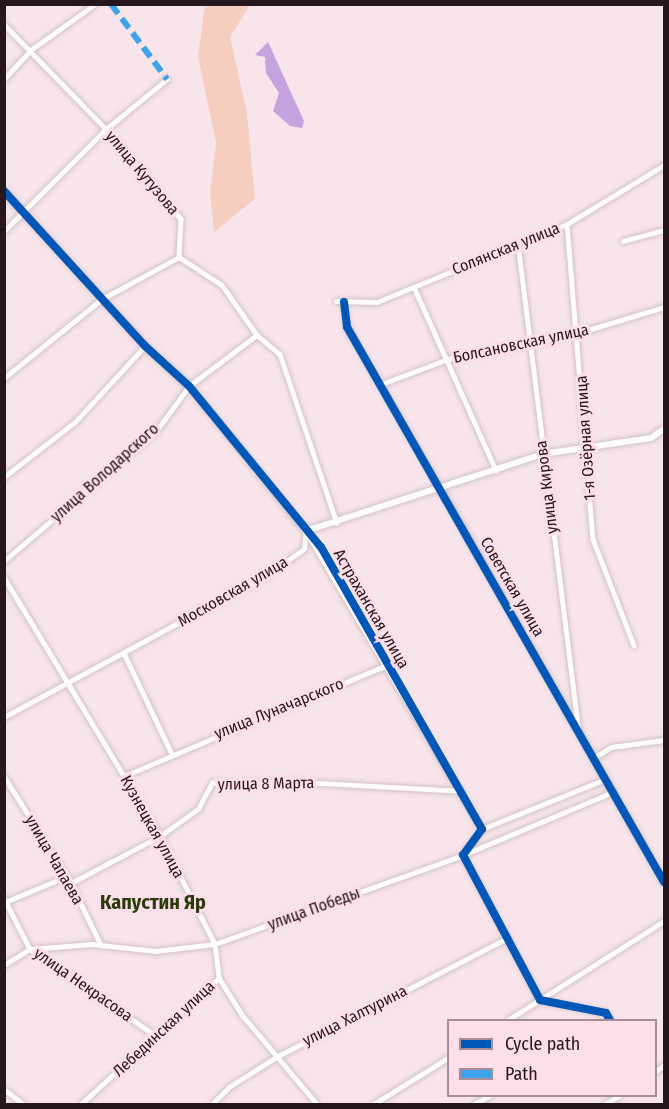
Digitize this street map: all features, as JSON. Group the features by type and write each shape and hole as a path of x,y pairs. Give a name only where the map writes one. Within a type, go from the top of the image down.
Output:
{"street":[{"path":"4,79 32,49 95,4"},
{"name":"улица Кутузова","path":"4,24 32,49 106,129 181,219 179,256"},
{"path":"4,231 25,214 106,129 167,79"},
{"name":"Солянская улица","path":"336,301 377,302 567,224 664,165"},
{"name":"Астраханская улица","path":"4,191 145,346 189,386 306,531 482,828"},
{"name":"1-я Озёрная улица","path":"567,224 578,333 592,539 634,645"},
{"path":"624,241 664,231"},
{"name":"улица Кирова","path":"518,243 578,731"},
{"path":"4,378 102,299 179,256 222,285 257,335 280,354 337,523"},
{"path":"414,287 496,470"},
{"name":"Советская улица","path":"344,302 347,327 664,882"},
{"name":"Болсановская улица","path":"380,385 448,359 530,339 578,333 664,307"},
{"name":"улица Володарского","path":"4,561 156,431 189,386 257,335"},
{"path":"4,477 75,422 145,346"},
{"path":"306,531 337,523 439,486 543,454 651,438 664,429"},
{"name":"Московская улица","path":"4,717 267,575 304,549 306,531"},
{"name":"Кузнецкая улица","path":"4,576 160,836 215,944 219,978 243,1016 317,1104"},
{"path":"124,653 171,752"},
{"name":"улица Луначарского","path":"124,776 171,752 387,665"},
{"path":"594,758 611,747 664,740"},
{"name":"улица Чапаева","path":"4,776 63,878 71,883 101,945"},
{"path":"606,779 482,828 463,855 540,1000 606,1013 609,1019"},
{"name":"улица 8 Марта","path":"71,883 160,836 198,809 212,783 302,782 461,791"},
{"name":"улица Победы","path":"4,965 30,949 101,945 155,951 215,944 463,855 613,792"},
{"path":"5,901 63,878"},
{"name":"улица Некрасова","path":"5,901 30,949 153,1034"},
{"path":"510,1019 664,921"},
{"name":"улица Халтурина","path":"212,1104 229,1087 278,1056 506,939"},
{"name":"Лебединская улица","path":"81,1104 153,1034 219,978"},
{"path":"374,1104 447,1059"},
{"path":"4,1089 23,1104"}],"shaded area":[{"path":"205,5 250,5 230,37 247,113 255,199 214,232 210,192 216,143 198,56"},
{"path":"268,42 304,121 302,128 290,126 273,111 279,93 266,73 265,57 255,55"}],"marked path":[{"path":"111,4 167,79"}],"cycle path":[{"path":"4,191 145,346 189,386 321,547 482,829 463,855 540,1000 606,1013 609,1019"},
{"path":"344,302 347,327 664,882"}],"district":[{"name":"Капустин Яр","path":"153,902"}]}
